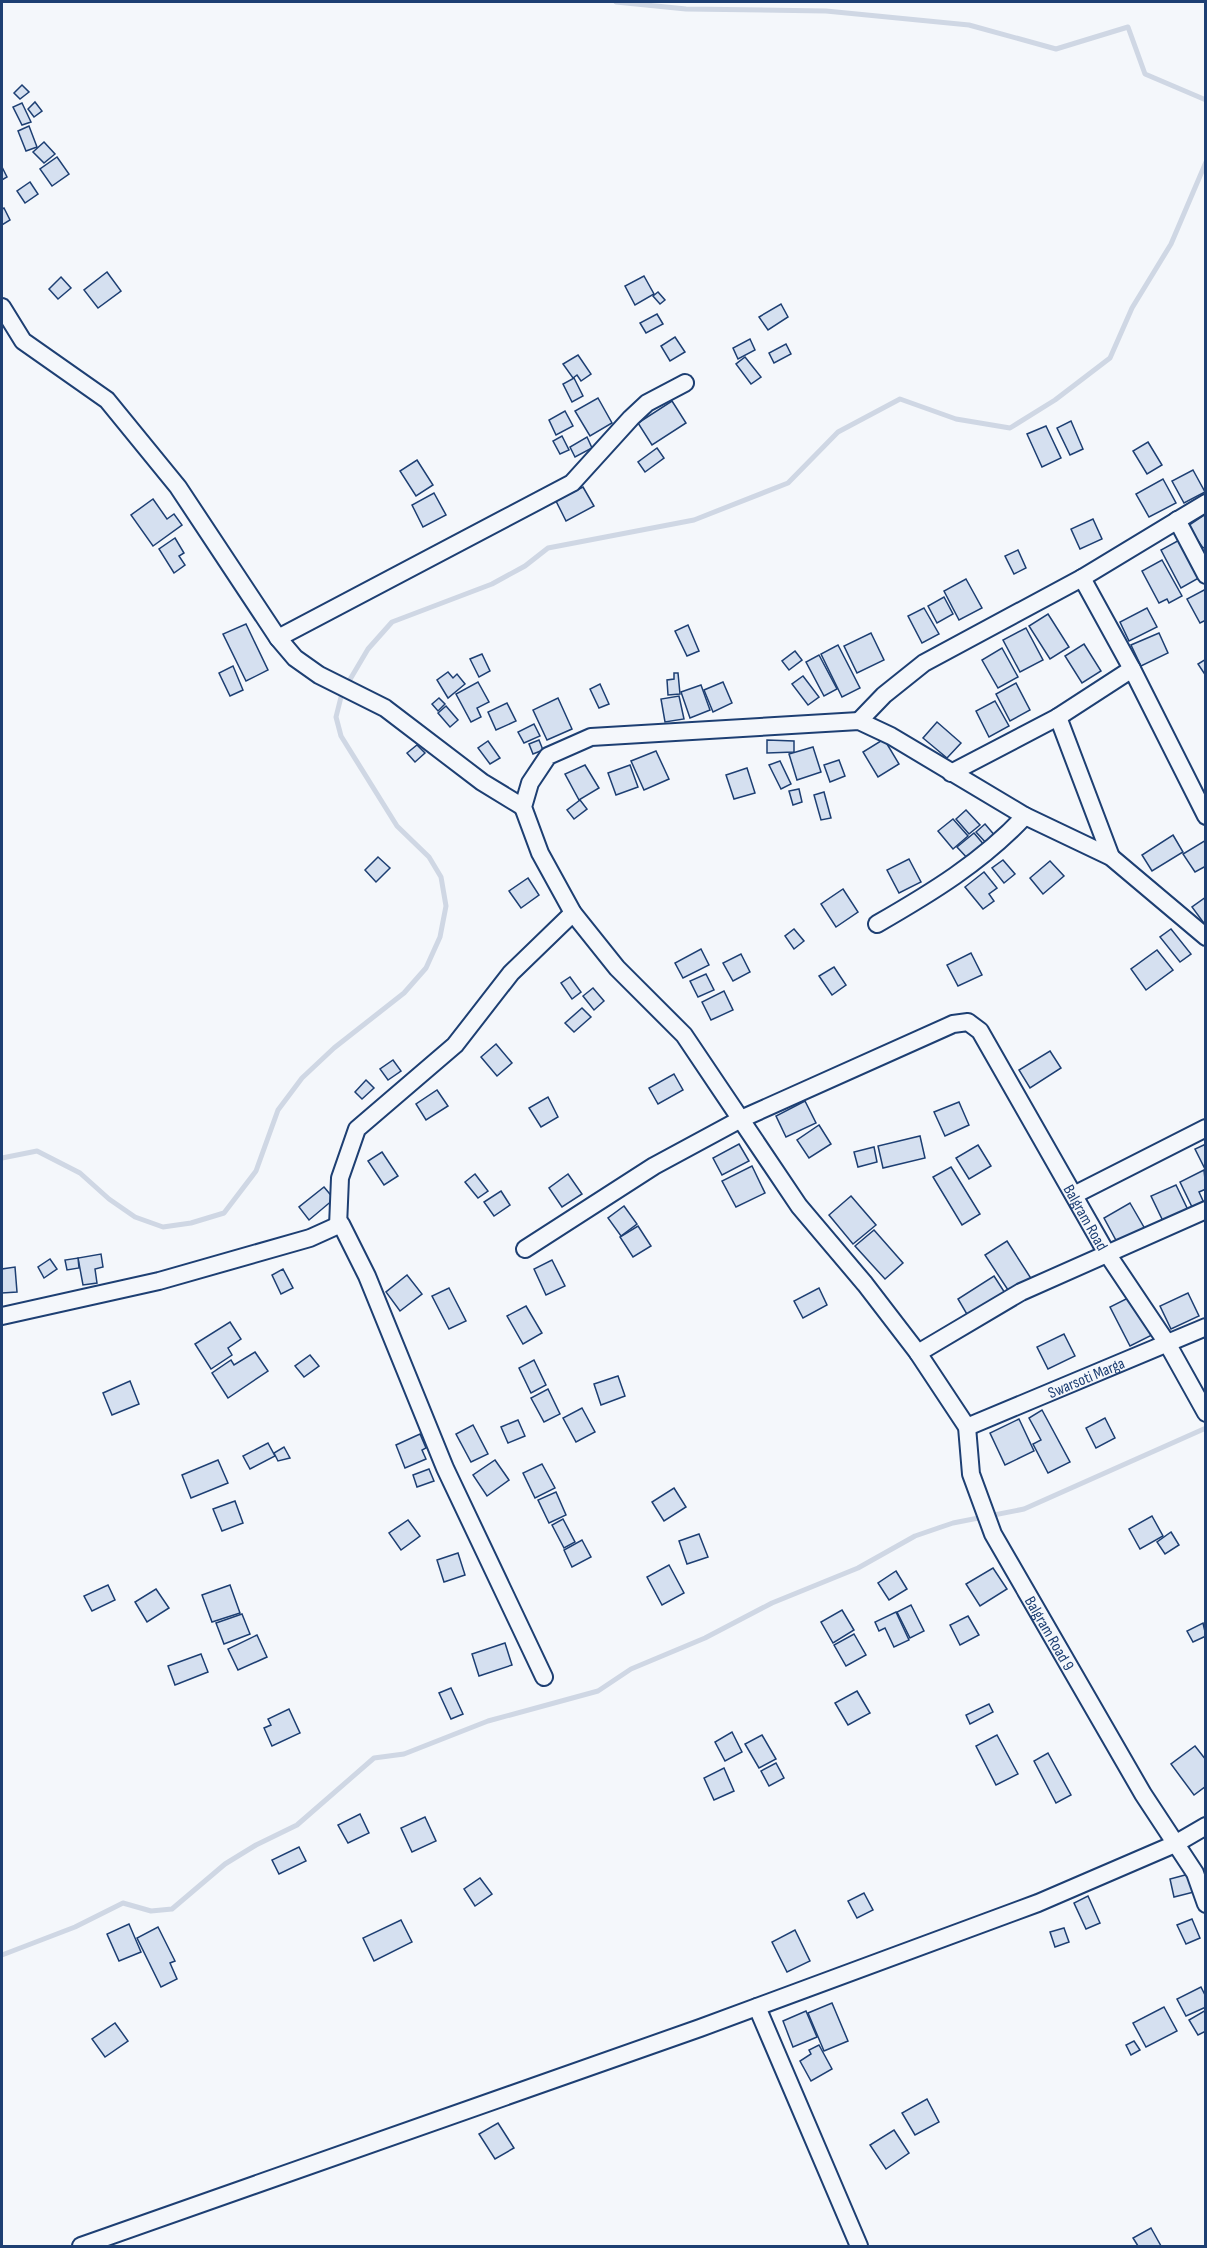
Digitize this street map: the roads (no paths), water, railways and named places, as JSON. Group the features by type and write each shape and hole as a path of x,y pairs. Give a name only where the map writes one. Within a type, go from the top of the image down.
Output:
{"street":[{"path":"2,307 23,340 107,400 178,487 278,638 295,658 319,675 385,708 482,782 523,807"},
{"path":"278,638 572,483 647,403 685,383"},
{"path":"859,721 884,695 924,663 1082,578 1206,503"},
{"path":"1177,520 1206,575"},
{"path":"1082,578 1132,669 1206,816"},
{"path":"951,773 1058,717 1132,669"},
{"path":"1058,717 1110,856"},
{"path":"967,1427 918,1353 866,1284 800,1206 684,1035 617,968 573,913 540,853 523,807 530,783 549,756 591,737 859,721 891,736 1025,816 1110,856 1206,937"},
{"path":"877,924 951,881 1005,838 1025,816"},
{"path":"338,1226 340,1178 357,1129 454,1046 511,973 573,913"},
{"name":"Balgram Road","path":"741,1119 953,1024 968,1022 980,1031 1106,1252 1167,1343 1206,1413"},
{"path":"525,1249 654,1166 741,1119"},
{"path":"1074,1195 1206,1128"},
{"path":"918,1353 1021,1292 1106,1252 1206,1210"},
{"path":"2,1316 159,1281 310,1238 341,1224 367,1276 445,1468 544,1677"},
{"name":"Swarsoti Marga","path":"967,1427 1206,1327"},
{"name":"Balgram Road 9","path":"967,1427 968,1456 981,1508 993,1534 1143,1794 1195,1873 1206,1904"},
{"path":"81,2247 757,2007 1038,1903 1175,1844 1206,1826"},
{"path":"757,2007 859,2247"}],"waterway":[{"path":"616,2 686,9 826,11 969,25 1056,49 1128,27 1145,74 1206,100"},
{"path":"2,1158 37,1151 80,1173 109,1199 135,1217 163,1227 191,1223 224,1213 256,1171 278,1110 302,1078 334,1048 404,993 426,968 440,937 446,906 441,877 429,857 397,826 341,736 336,717 342,693 368,649 392,622 492,584 525,566 548,548 694,520 788,483 838,432 900,399 956,419 1010,428 1055,400 1110,358 1132,308 1171,244 1206,162"},
{"path":"2,1955 75,1927 123,1903 151,1911 172,1909 225,1864 256,1845 297,1825 374,1758 404,1754 488,1721 598,1691 631,1669 705,1638 772,1603 858,1568 915,1536 953,1523 1024,1509 1206,1428"}]}
